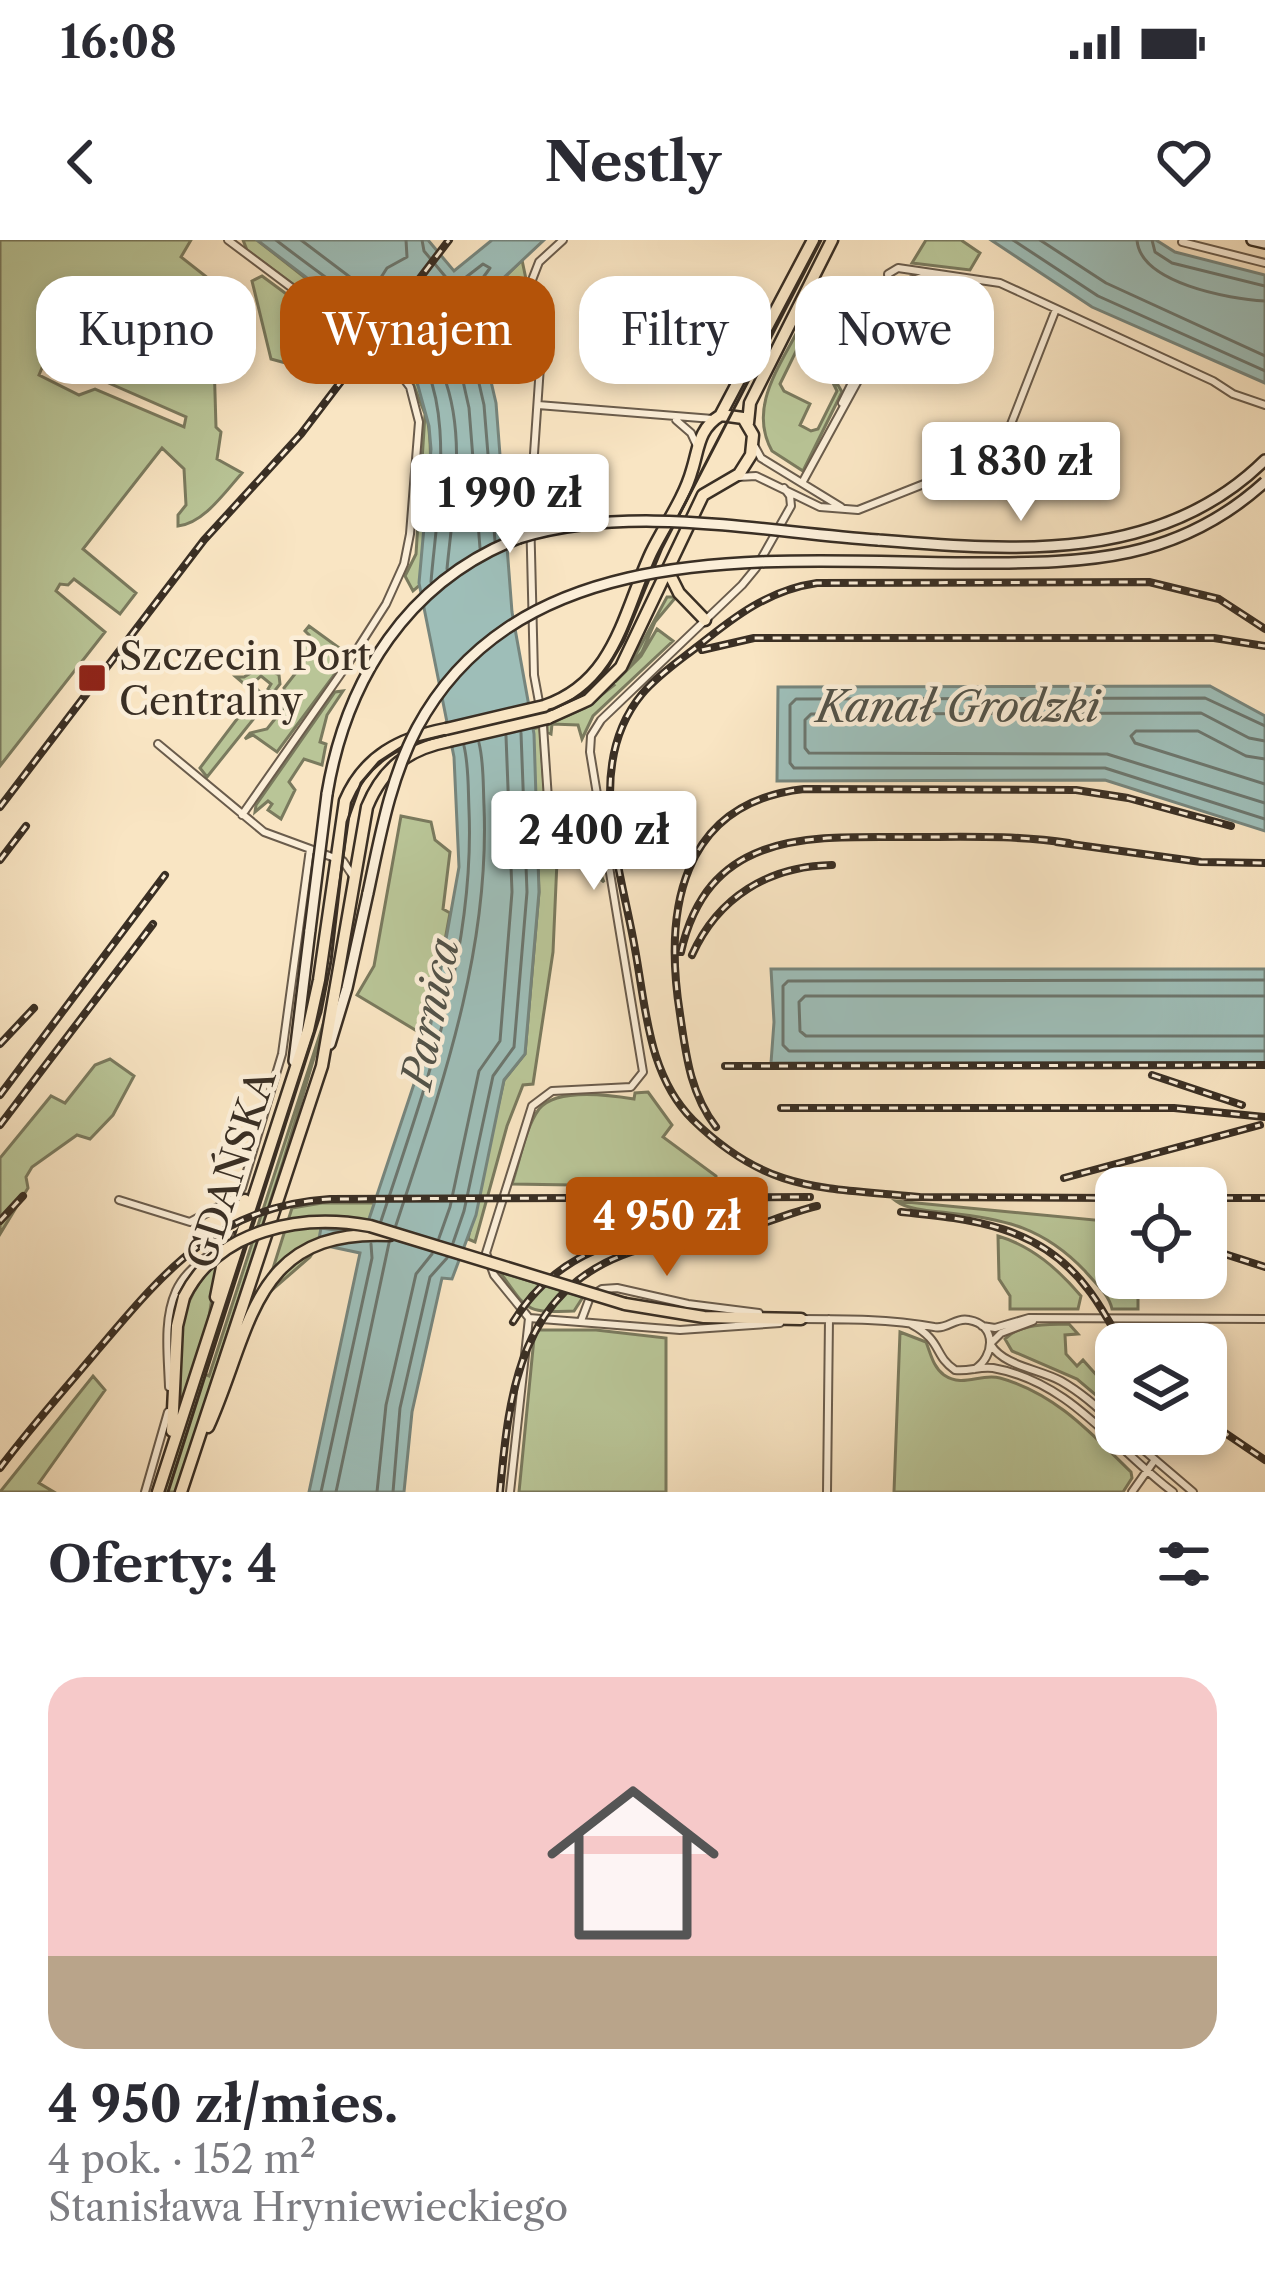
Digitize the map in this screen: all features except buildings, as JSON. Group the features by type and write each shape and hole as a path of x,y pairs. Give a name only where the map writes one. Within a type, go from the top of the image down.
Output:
{"main road":[{"path":"814,276 832,240"},
{"path":"1252,240 1265,244"},
{"path":"544,713 580,688 607,660 694,464 697,446 810,242"},
{"path":"448,735 582,704 610,682 628,656 703,495 735,478 749,459 754,440 748,423 750,403 795,314"},
{"path":"717,417 735,415 748,423"},
{"path":"285,1101 297,1042 333,762 361,680 389,635 450,575 488,552 551,529 622,522 941,544 1096,544 1136,536 1187,516 1265,460"},
{"path":"694,464 704,480 719,485"},
{"path":"322,1066 347,988 399,771 433,703 464,664 497,635 561,598 638,576 736,565 1046,563 1110,558 1154,548 1192,532 1265,482"},
{"path":"668,568 679,592 705,620"},
{"path":"649,611 662,595 679,592"},
{"name":"GDAŃSKA","path":"181,1492 322,1066 367,807 387,772 413,751 448,735"},
{"name":"GDAŃSKA","path":"160,1486 285,1101 319,980 345,802 362,772 398,743 448,735"},
{"path":"233,1226 262,1165"},
{"path":"160,1486 174,1420 177,1326 184,1298 212,1259 271,1229 338,1221 625,1304 697,1316 801,1319"},
{"path":"189,1468 260,1291 292,1260 348,1237 404,1237"},
{"path":"214,1318 227,1242"}],"street":[{"path":"228,240 392,363 410,387 419,422 410,534 395,586 349,662 242,815"},
{"path":"563,240 540,261 532,278 542,334 530,527 534,678 544,713 548,823 557,837 578,846 594,852 607,848"},
{"path":"1182,242 1265,262"},
{"path":"888,276 892,270 991,280 1262,404"},
{"path":"905,271 905,276"},
{"path":"931,276 936,274"},
{"path":"1005,452 1011,424 1056,309"},
{"path":"842,406 849,384"},
{"path":"802,483 855,384"},
{"path":"538,405 701,422 717,417"},
{"path":"673,418 691,433 697,446"},
{"path":"754,440 760,458 834,504 853,510"},
{"path":"735,478 752,475 820,507 853,510 1005,452 1058,468 1092,487"},
{"path":"510,1492 529,1318 487,1261 490,1233 536,1101 554,1091 627,1088 640,1080 643,1068 589,750 593,731 756,568 791,506 784,488"},
{"path":"158,744 269,835 348,864 354,879"},
{"path":"335,858 357,848"},
{"name":"GDAŃSKA","path":"227,1242 233,1226 230,1200 242,1188 280,1064 310,849"},
{"path":"119,1200 188,1222 230,1200"},
{"path":"145,1492 167,1417 172,1303 194,1266 227,1242"},
{"path":"581,1321 590,1297 610,1288 704,1307 801,1319 904,1321 937,1328 964,1319 994,1328 1025,1318 1265,1319"},
{"path":"529,1318 701,1330 756,1328 801,1319"},
{"path":"826,1492 829,1319"},
{"path":"975,1370 988,1358 1002,1332 1045,1319"},
{"path":"904,1321 931,1335 953,1369 992,1368 1055,1391 1088,1414 1172,1492"},
{"path":"939,1348 948,1325"},
{"path":"981,1325 1003,1358 1070,1387 1095,1408"},
{"path":"1148,1455 1193,1492"},
{"path":"1132,1492 1154,1461"}],"green space":[{"path":"0,240 191,240 181,257 205,276 36,276 36,384 57,384 79,395 95,389 184,427 186,417 111,384 215,384 216,427 221,432 217,459 242,473 205,513 178,526 178,515 186,505 184,469 162,448 83,549 136,593 120,614 74,579 68,585 60,584 56,591 105,632 0,766"},
{"path":"243,240 257,240 303,276 282,276 247,250"},
{"path":"926,240 961,240 980,253 970,270 912,263"},
{"path":"522,260 525,276 506,276"},
{"path":"262,276 280,289 280,362 271,359 256,279"},
{"path":"795,336 795,353 780,384 784,391 810,404 800,425 811,431 818,429 837,391 834,385 842,392 803,471 772,451 765,435 765,404"},
{"path":"413,384 419,386 427,417 430,485 420,585 413,591 405,576 416,554 425,414"},
{"path":"667,597 676,597 655,622 642,652 615,682 641,656 657,629 673,641 593,716 582,739 578,725 552,724 551,734 547,732 547,725 585,708 614,685 612,683 634,658"},
{"path":"309,626 349,655 277,752 253,735 245,739 250,733 267,729 290,700 284,688 309,656 299,648 309,635 305,631"},
{"path":"262,666 279,675 280,684 273,693 261,676 252,684 265,697 272,696 207,777 200,768 256,694 236,677"},
{"path":"343,691 327,715 320,742 326,744 322,765 304,759 289,782 295,790 281,819 268,810 272,804 268,801 255,812 335,692"},
{"path":"540,727 547,830 565,846 592,854 604,882 568,853 557,861 553,952 533,1084 523,1085 507,1126 475,1242 468,1239 504,1080 525,1054 539,892 532,729"},
{"path":"401,816 431,822 435,840 450,852 443,909 450,913 427,1037 357,995 374,966"},
{"path":"333,994 176,1492 164,1492 317,1011 324,996 204,1374 209,1376"},
{"path":"110,1059 134,1076 113,1115 90,1139 77,1135 32,1167 26,1177 28,1188 0,1234 0,1158 51,1096 65,1103 95,1065"},
{"path":"648,1092 672,1125 663,1137 716,1176 717,1193 574,1193 573,1185 512,1184 530,1126 547,1102 584,1094 634,1099 635,1093"},
{"path":"896,1201 1095,1220 1095,1283 1070,1256 1023,1228"},
{"path":"375,1203 364,1235 318,1244 310,1257 264,1297 292,1208"},
{"path":"998,1236 1054,1268 1081,1296 1078,1309 1010,1309 1010,1296 999,1279"},
{"path":"218,1260 208,1323 180,1407 185,1312"},
{"path":"500,1272 583,1297 574,1311 536,1310 523,1302"},
{"path":"1108,1299 1138,1299 1138,1309 1112,1309"},
{"path":"1069,1324 1078,1334 1065,1335 1066,1354 1077,1366 1083,1360 1095,1373 1095,1394 1077,1379 1012,1351 1005,1339 1026,1327"},
{"path":"539,1330 666,1338 666,1492 519,1492 534,1338"},
{"path":"900,1332 926,1342 937,1368 951,1379 1000,1378 1055,1404 1095,1438 1095,1455 1113,1455 1132,1478 1123,1492 894,1492"},
{"path":"93,1376 105,1390 39,1483 54,1492 0,1492"}],"water":[{"path":"257,240 428,240 454,271 492,240 544,240 506,276 304,276"},
{"path":"991,240 1156,240 1175,252 1265,275 1265,383 1092,307"},
{"path":"418,384 492,384 512,612 534,734 539,892 525,1054 504,1080 476,1215 452,1279 442,1278 412,1412 404,1492 309,1492 360,1253 318,1244 321,1228 364,1234 427,1045 459,867 454,757 419,583 429,426"},
{"name":"Kanał Grodzki","path":"1210,686 1265,716 1265,831 1105,780 777,781 778,687"},
{"path":"771,969 1265,969 1265,1063 771,1063"}],"tram line":[{"path":"168,1492 321,1012 347,822 361,783 379,762 405,745 553,709 580,696 604,674 624,640 662,548 821,240"}],"railway":[{"path":"0,807 204,540 301,434 449,240"},
{"path":"919,1197 825,1188 773,1174 721,1144 693,1120 666,1083 651,1040 611,818 614,752 624,722 655,681 725,624 768,598 817,583 1149,582 1219,599 1265,629"},
{"path":"702,650 754,638 1214,638 1265,646"},
{"path":"716,1127 700,1101 687,1059 675,938 689,869 706,840 730,816 762,799 804,789 1076,790 1128,798 1231,826"},
{"path":"0,860 26,826"},
{"path":"681,952 695,911 715,882 740,861 770,848 802,841 875,837 1069,843"},
{"path":"1056,842 1201,862 1265,863"},
{"path":"692,955 716,917 748,889 787,871 832,865"},
{"path":"0,1095 165,875"},
{"path":"0,1125 153,924"},
{"path":"0,1044 34,1008"},
{"path":"725,1066 1265,1065"},
{"path":"1152,1075 1242,1105"},
{"path":"781,1108 1174,1108 1265,1117"},
{"path":"1064,1178 1260,1125"},
{"path":"0,1221 23,1196"},
{"path":"0,1468 170,1270 224,1229 255,1215 330,1199 810,1197"},
{"path":"906,1197 1095,1198"},
{"path":"1227,1198 1265,1198"},
{"path":"500,1492 516,1382 543,1318 565,1291 594,1269 631,1252 721,1236 817,1206"},
{"path":"901,1212 979,1223 1026,1239 1068,1267 1110,1323"},
{"path":"513,1322 554,1275 609,1245"},
{"path":"1227,1255 1265,1267"},
{"path":"1227,1434 1265,1460"}],"place":[{"name":"Szczecin Port Centralny","path":"92,678"}],"water label":[{"name":"Parnica","path":"430,1013"}]}
